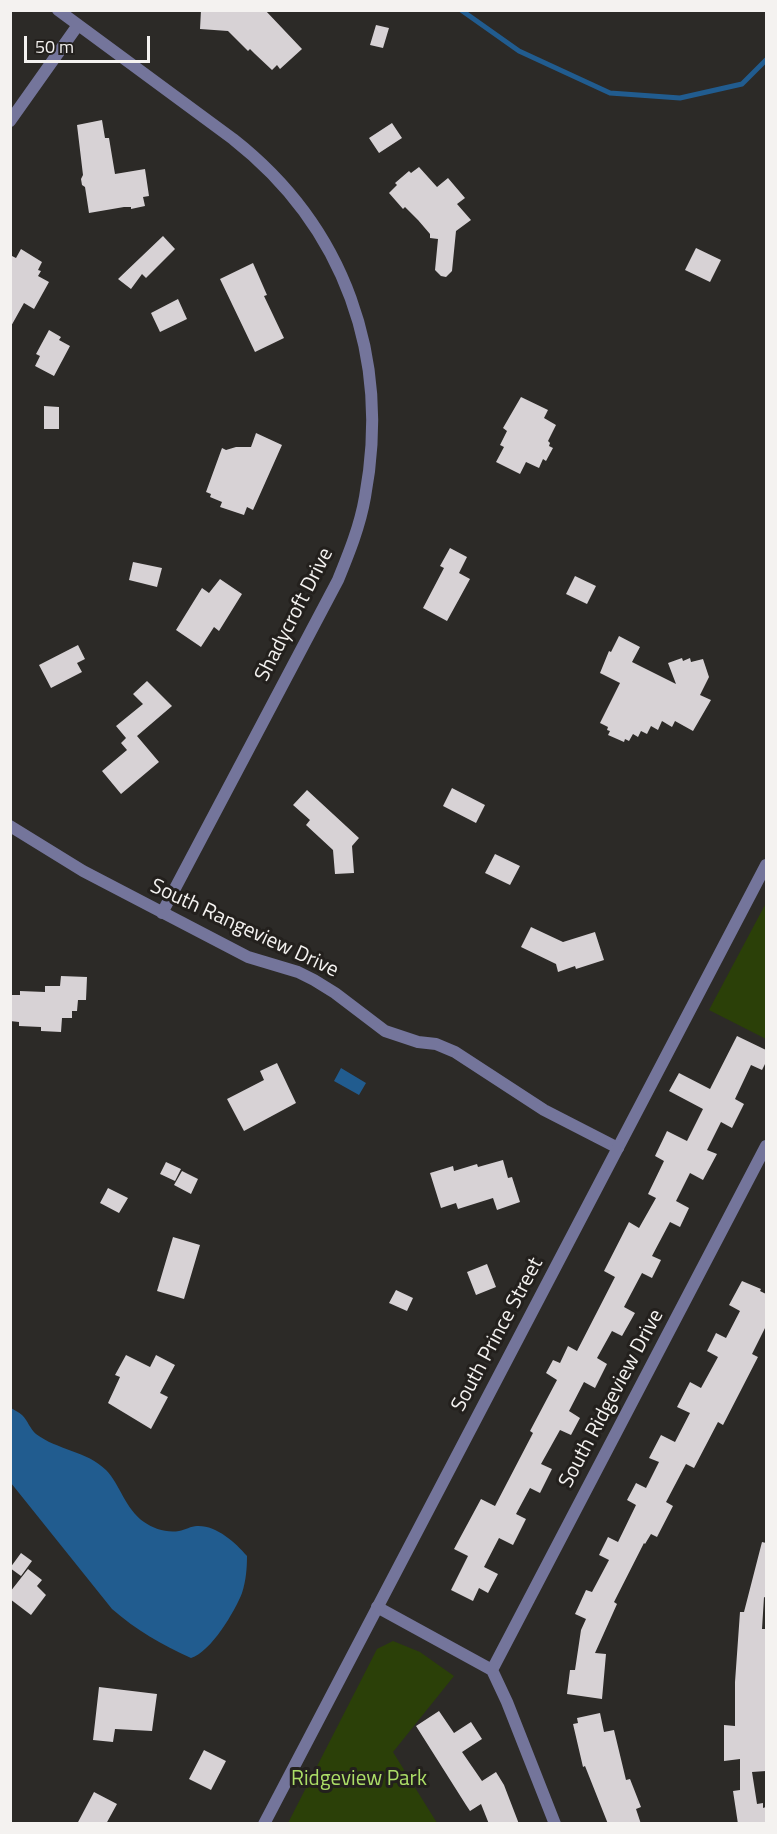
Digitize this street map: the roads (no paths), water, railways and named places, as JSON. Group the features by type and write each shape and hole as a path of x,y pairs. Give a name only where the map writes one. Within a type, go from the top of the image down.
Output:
{"street":[{"name":"Shadycroft Drive","path":"58,10 233,139 281,181 312,221 340,272 354,308 364,345 372,396 371,461 365,500 353,543 342,570 162,913"},
{"path":"10,121 78,25"},
{"name":"South Rangeview Drive","path":"10,826 83,871 248,957 298,972 315,980 385,1030 418,1042 436,1044 454,1052 544,1110 618,1148"},
{"name":"South Prince Street","path":"264,1824 766,865"},
{"name":"South Ridgeview Drive","path":"492,1670 762,1164 766,1146"},
{"path":"378,1607 492,1670 507,1701 555,1824"}],"water":[{"path":"341,1068 366,1083 359,1095 334,1081"},
{"path":"11,1408 22,1415 36,1434 53,1444 81,1454 106,1470 137,1517 148,1524 170,1531 197,1526 211,1528 231,1540 247,1556 244,1584 239,1601 214,1640 199,1654 191,1658 170,1648 140,1630 112,1609 11,1483"}],"waterway":[{"path":"461,10 519,51 610,93 680,98 742,84 766,60"}],"park label":[{"name":"Ridgeview Park","path":"359,1780"}]}
